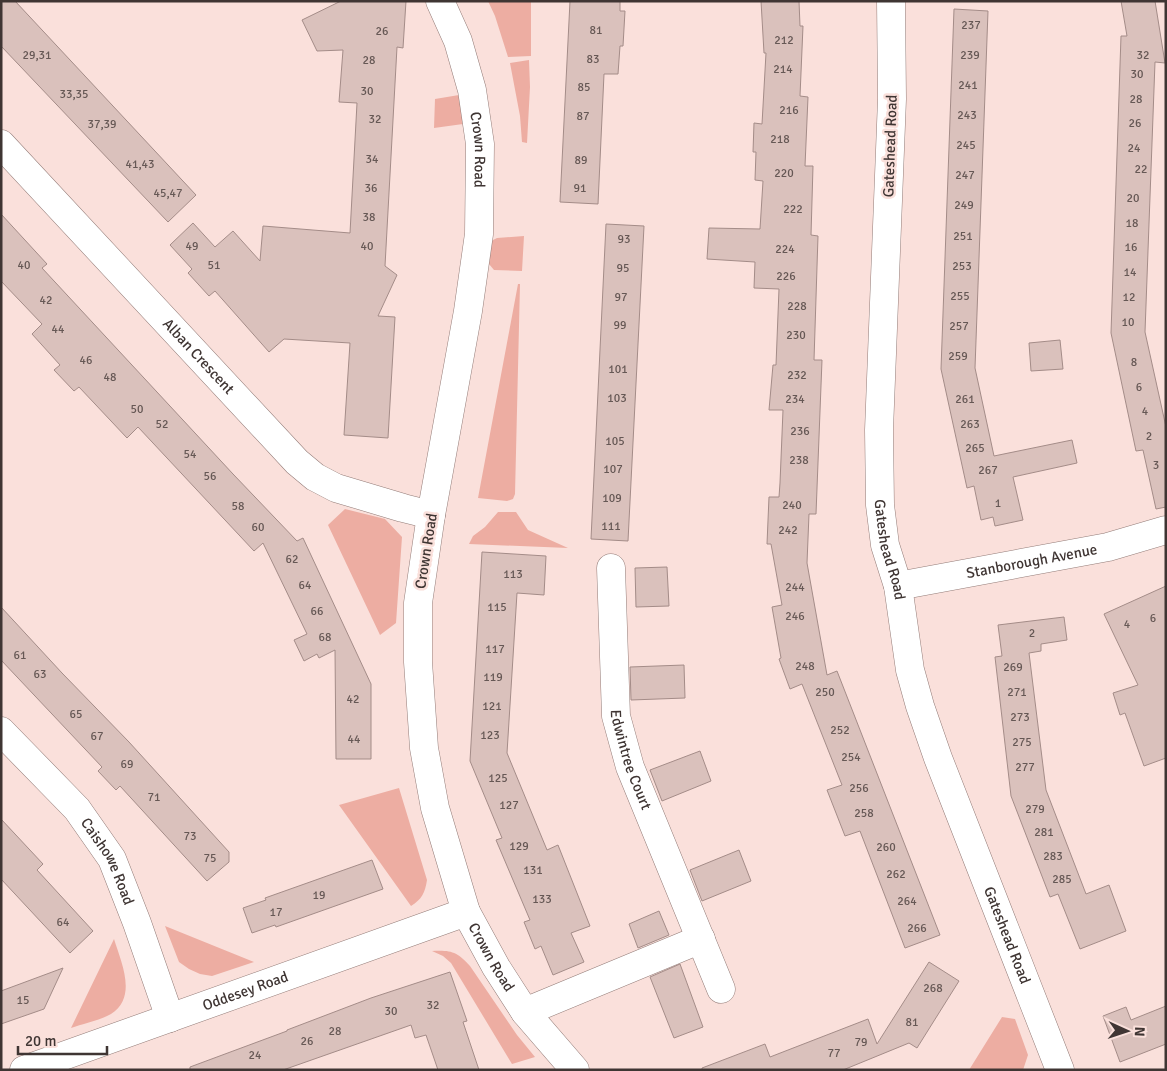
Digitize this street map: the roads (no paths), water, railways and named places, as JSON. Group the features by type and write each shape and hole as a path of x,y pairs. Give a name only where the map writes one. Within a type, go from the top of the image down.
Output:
{"street":[{"name":"Crown Road","path":"440,1 458,41 472,90 480,144 479,234 468,311 418,603 418,662 424,748 435,808 466,912 496,967 525,1012 574,1070"},
{"name":"Gateshead Road","path":"891,1 892,99 879,430 880,492 885,545 898,586 910,670 920,706 942,768 1060,1070"},
{"name":"Alban Crescent","path":"1,144 297,462 315,477 336,488 432,515"},
{"name":"Stanborough Avenue","path":"898,586 1108,546 1166,530"},
{"name":"Edwintree Court","path":"611,568 616,716 630,768 721,989"},
{"name":"Caishowe Road","path":"1,731 77,809 112,859 137,923 170,1018"},
{"name":"Oddesey Road","path":"24,1070 466,912"},
{"path":"525,1012 701,939"}]}
